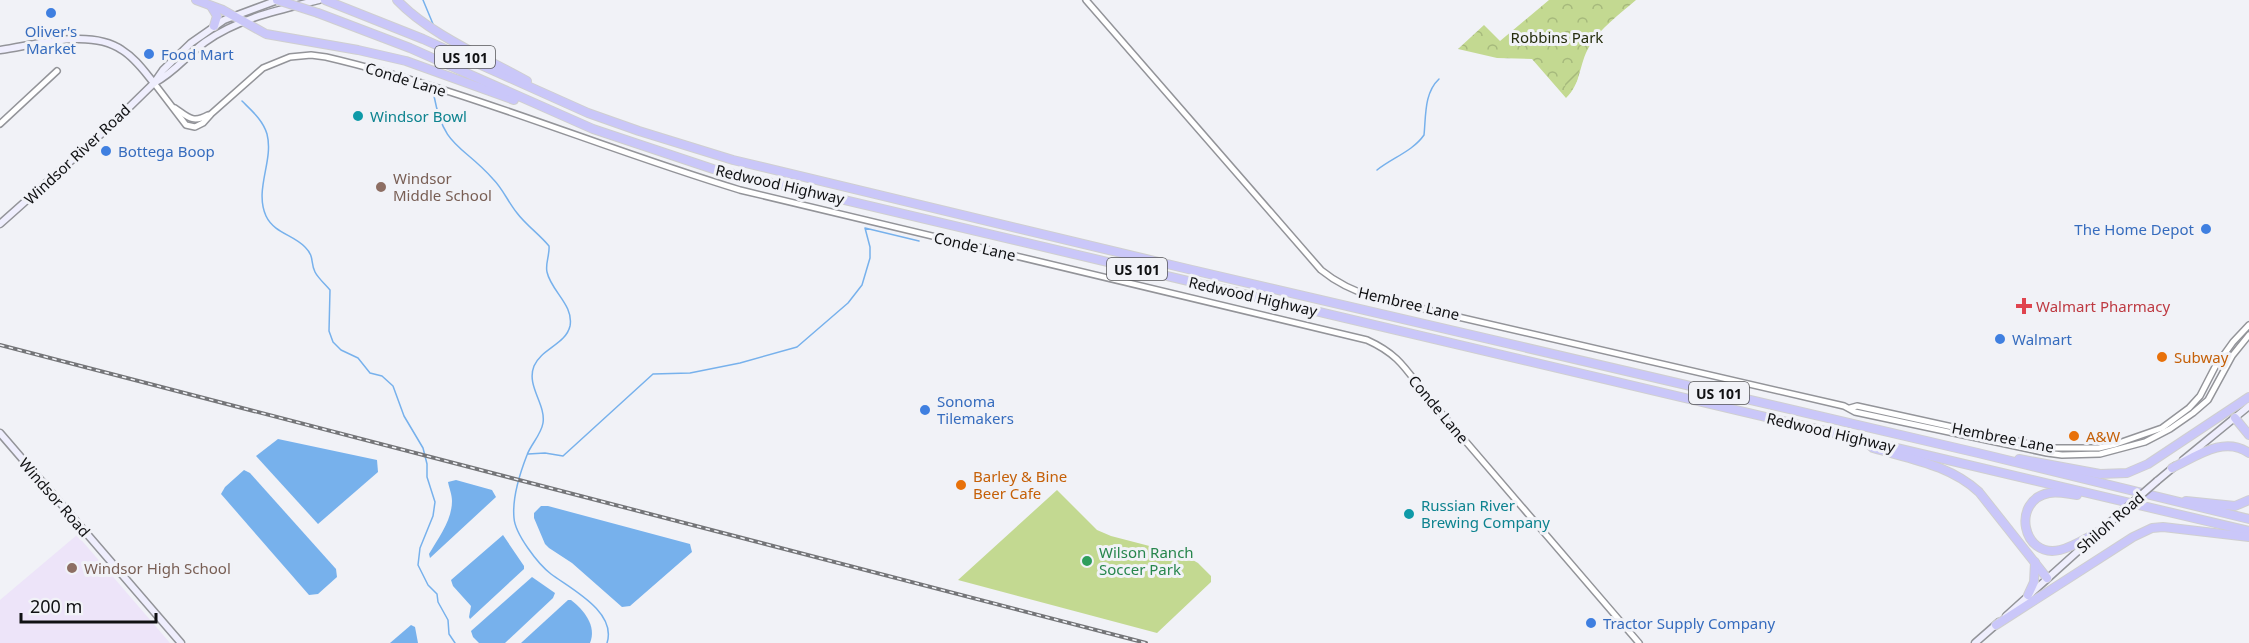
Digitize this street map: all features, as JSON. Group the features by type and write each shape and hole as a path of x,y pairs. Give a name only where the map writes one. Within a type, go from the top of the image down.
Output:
{"highway":[{"path":"196,0 266,34 406,61 572,120"},
{"name":"Redwood Highway","path":"277,0 399,44 572,120 713,169 2249,531"},
{"name":"Redwood Highway","path":"325,0 423,39 576,107 639,131 733,160 2249,519"},
{"path":"397,0 407,11 430,28 576,107"},
{"path":"210,5 217,16 214,26"},
{"path":"1978,453 2100,474 2127,473 2148,464 2249,397"},
{"path":"2235,418 2249,435"},
{"path":"1862,439 1873,448 1947,470 1969,483 1979,492 2048,578"},
{"path":"2172,468 2215,447 2242,448 2249,453"},
{"path":"2098,532 2060,550 2046,550 2031,540 2025,529 2024,517 2034,500 2048,493 2115,500"},
{"path":"2154,498 2235,506 2249,500"},
{"path":"1996,625 2133,537 2152,528 2163,527 2249,537"},
{"path":"2028,596 2034,582 2035,562"}],"main road":[{"path":"154,83 163,70 191,43 214,26 233,16 277,0"},
{"path":"154,83 168,76 204,43 243,22 260,15 319,0"},
{"path":"0,50 77,39 104,41 129,55 154,83"},
{"name":"Windsor River Road","path":"0,225 109,127 154,83"},
{"name":"Shiloh Road","path":"1975,643 2098,532 2249,406"},
{"name":"Windsor Road","path":"0,433 180,643"}],"street":[{"name":"Hembree Lane","path":"1086,0 1321,270 1355,292 1851,408 1855,412 2062,455 2100,454 2145,442 2170,429 2208,400 2220,375 2249,335"},
{"name":"Conde Lane","path":"154,83 173,107 190,120 197,120 211,114 263,68 290,57 311,55 326,57 416,80 662,166 740,190 1367,340 1399,359 1425,394 1639,643"},
{"path":"0,124 57,71"},
{"name":"Hembree Lane","path":"1851,408 1857,406 2048,448 2100,448 2144,436 2162,428 2189,408 2200,396 2215,367 2233,342 2249,325"},
{"path":"2220,375 2220,367 2231,350 2233,342"}],"shaded area":[{"name":"Windsor High School","path":"77,535 170,643 0,643 0,600"}],"green space":[{"name":"Robbins Park","path":"1549,0 1636,0 1599,34 1589,47 1575,87 1566,98 1532,59 1497,58 1458,49 1484,25 1500,41"},
{"path":"1580,66 1577,81 1568,94 1565,85 1566,77"},
{"name":"Wilson Ranch Soccer Park","path":"1057,490 1097,530 1111,536 1184,555 1198,563 1211,576 1211,582 1157,633 958,580"}],"water":[{"path":"278,439 377,460 378,472 318,524 256,456"},
{"path":"244,470 250,473 336,569 337,577 318,594 309,595 221,494 225,487"},
{"path":"456,480 492,490 496,497 430,558 429,554 450,515 452,498 448,482"},
{"path":"541,506 690,544 692,552 630,606 622,607 572,563 545,544 534,518 534,513"},
{"path":"503,535 524,569 470,619 471,606 453,586 451,580"},
{"path":"532,577 555,593 553,598 505,643 479,643 471,631"},
{"path":"568,600 576,604 588,619 592,631 590,643 521,643"},
{"path":"411,625 415,627 418,643 390,643"}],"waterway":[{"path":"423,0 433,24"},
{"path":"1377,170 1408,150 1424,135 1428,98 1439,79"},
{"path":"434,96 438,113 449,136 493,179 514,209 549,246 547,272 569,311 570,326 564,337 537,360 532,373 532,381 542,409 543,423 519,478 514,502 515,525 540,563 551,574 590,602 599,612 608,632 607,643"},
{"path":"242,101 260,120 267,134 268,154 262,196 266,216 274,226 308,251 315,272 330,290 329,331 333,342 341,350 358,358 370,373 382,376 393,386 404,416 423,448 427,477 435,502 433,516 420,548 418,565 428,585 437,594 438,602 448,620 449,634 455,643"},
{"path":"528,454 545,453 563,456 653,374 690,373 740,363 797,347 848,303 862,285 870,258 870,247 865,228 919,241"}],"railway":[{"path":"0,345 1146,643"}],"place":[{"name":"Oliver's Market","path":"51,13"},
{"name":"Food Mart","path":"149,54"},
{"name":"Windsor Bowl","path":"358,116"},
{"name":"Bottega Boop","path":"106,151"},
{"name":"Windsor Middle School","path":"381,187"},
{"name":"The Home Depot","path":"2206,229"},
{"name":"Walmart Pharmacy","path":"2024,306"},
{"name":"Walmart","path":"2000,339"},
{"name":"Subway","path":"2162,357"},
{"name":"Sonoma Tilemakers","path":"925,410"},
{"name":"A&W","path":"2074,436"},
{"name":"Barley & Bine Beer Cafe","path":"961,485"},
{"name":"Russian River Brewing Company","path":"1409,514"},
{"name":"Wilson Ranch Soccer Park","path":"1087,561"},
{"name":"Windsor High School","path":"72,568"},
{"name":"Tractor Supply Company","path":"1591,623"}]}
